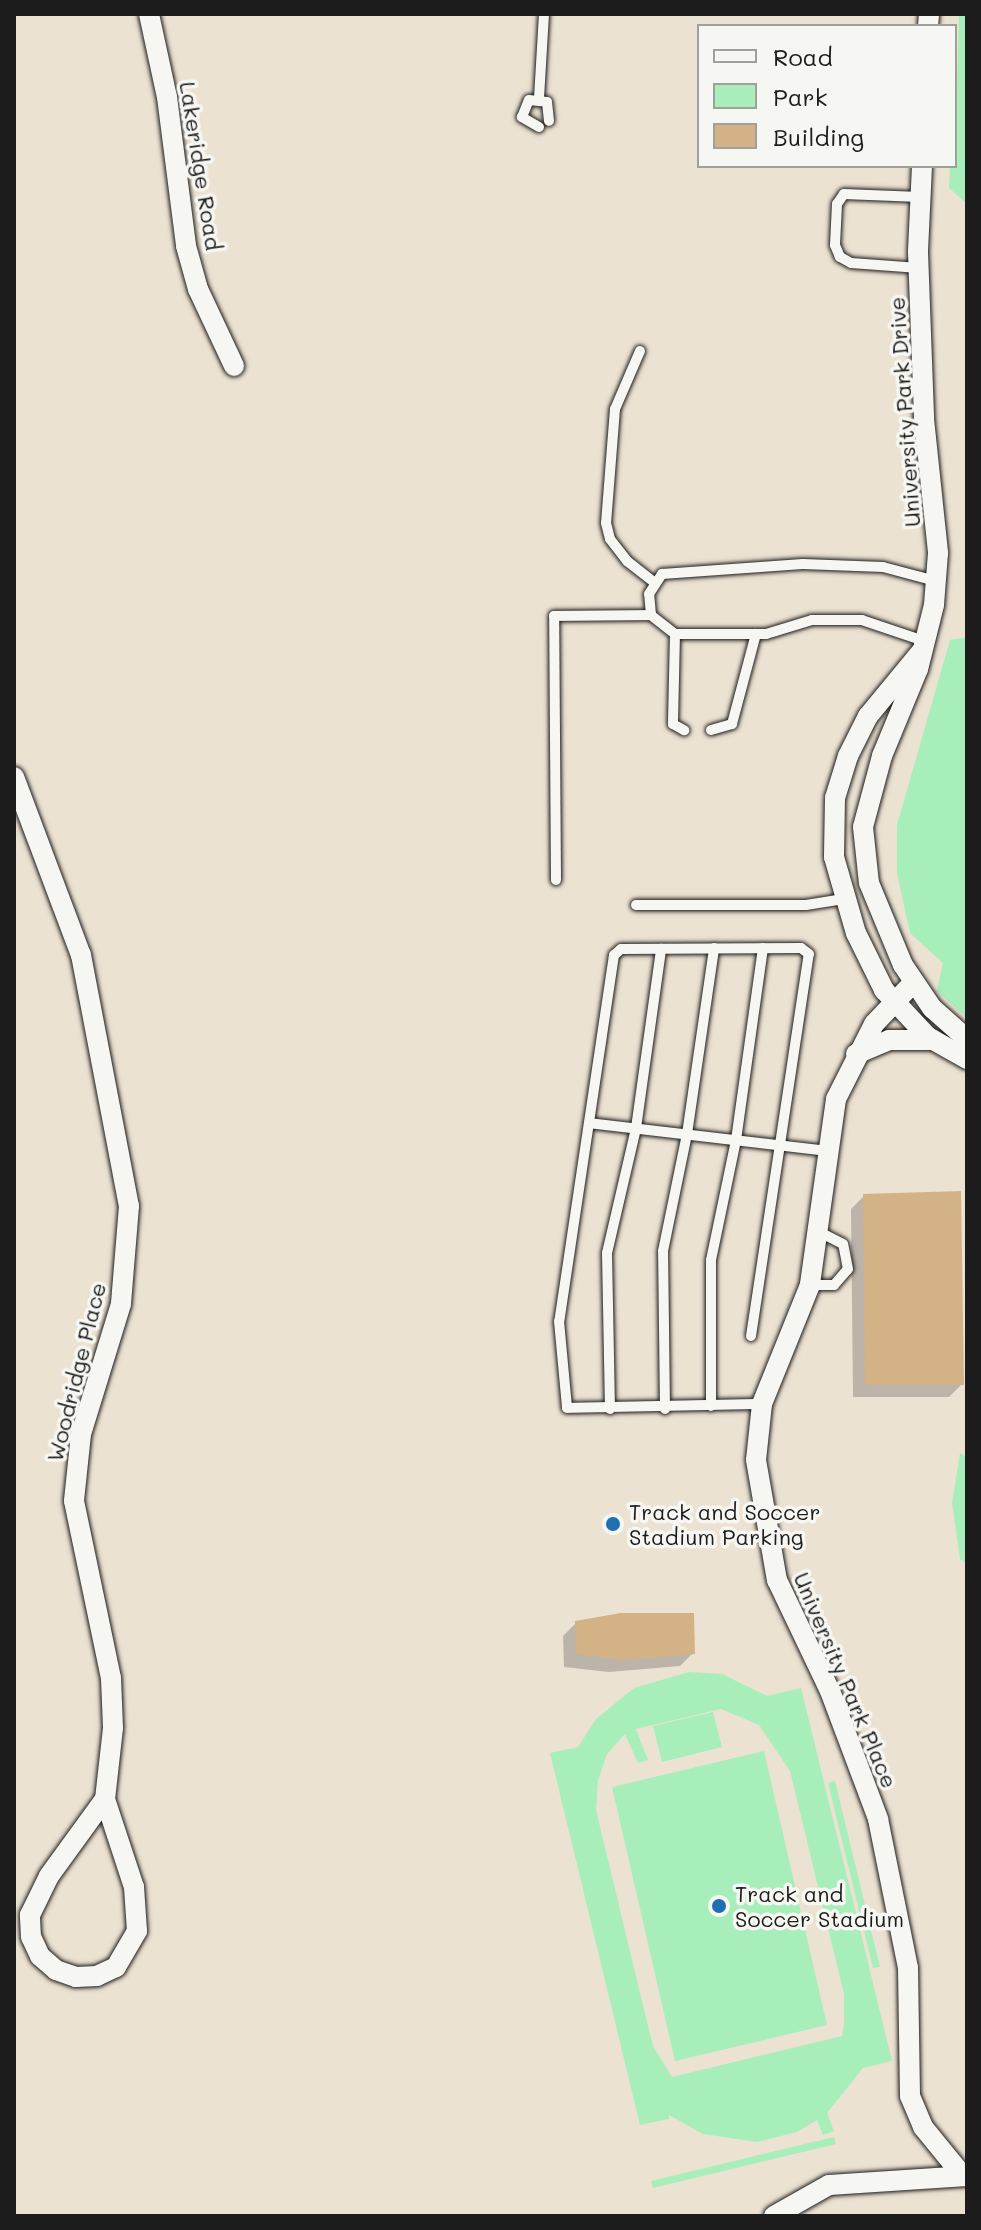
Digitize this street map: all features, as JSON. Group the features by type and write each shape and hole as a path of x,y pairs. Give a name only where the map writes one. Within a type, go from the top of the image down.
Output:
{"street":[{"name":"Lakeridge Road","path":"149,14 167,97 186,246 198,289 234,366"},
{"name":"University Park Drive","path":"922,168 919,268 936,581 922,647 887,744 863,827 872,891 914,982 932,1008 967,1039"},
{"name":"University Park Drive","path":"922,647 858,735 835,798 834,857 844,899 866,953 893,1001 933,1041 967,1059"},
{"path":"858,735 887,744"},
{"name":"Woodridge Place","path":"14,777 20,818 81,955 129,1206 121,1304 74,1466 74,1501 111,1678 113,1728 105,1799 134,1887 137,1931 116,1967 97,1976 76,1977 56,1970 40,1956 31,1937 30,1915 49,1876 105,1799"},
{"path":"844,899 872,891"},
{"name":"University Park Place","path":"914,982 893,1001 856,1054 836,1099 810,1285 762,1404 756,1460 777,1580 830,1691 878,1819 908,1968 910,2096 923,2127 965,2176"},
{"path":"856,1054 905,1037 933,1041"},
{"path":"774,2216 829,2185 965,2176"}],"lane":[{"path":"539,98 544,14"},
{"path":"539,98 550,106 544,124 528,124 522,112 525,103 539,98"},
{"path":"919,268 851,263 840,257 835,245 837,204 844,194 920,197"},
{"path":"640,351 615,409 606,523 610,539 627,561 653,581"},
{"path":"651,615 653,581 662,574 803,564 883,567 936,581"},
{"path":"556,880 554,616 651,615 675,634 756,634 812,620 862,620 922,647"},
{"path":"675,634 673,724 684,730"},
{"path":"711,730 732,724 756,634"},
{"path":"636,905 806,905 844,899"},
{"path":"665,1409 663,1251 687,1134 714,948"},
{"path":"711,1406 711,1260 736,1140 763,948"},
{"path":"751,1336 809,954 801,948 621,949 614,955 559,1321 567,1408 665,1409 762,1404"},
{"path":"610,1409 607,1253 636,1128 661,949"},
{"path":"589,1123 829,1151"},
{"path":"810,1285 834,1285 848,1269 843,1244 819,1232"}],"green space":[{"path":"959,14 967,14 967,204 949,188 950,168 957,168"},
{"path":"967,637 967,1018 937,991 943,963 910,933 897,873 897,825 950,640"},
{"path":"960,1453 967,1457 967,1564 960,1559 952,1503"},
{"path":"689,1672 722,1674 767,1696 801,1688 892,2061 863,2068 827,2113 834,2131 823,2135 817,2120 797,2132 757,2142 703,2134 669,2115 669,2119 640,2125 550,1753 578,1747 596,1719 634,1688","holes":["721,1709 759,1725 790,1771 844,1994 842,2036 672,2077 653,2046 647,2022 596,1810 598,1780 607,1754 625,1734 638,1763 648,1760 636,1729"]},
{"path":"713,1712 722,1747 662,1762 653,1726"},
{"name":"Track and Soccer Stadium","path":"764,1751 827,2025 675,2061 612,1787"},
{"path":"835,1781 880,1967 873,1968 828,1783"},
{"path":"834,2137 836,2144 653,2188 651,2181"}],"building":[{"path":"961,1191 964,1385 865,1385 863,1194"},
{"path":"621,1613 694,1613 695,1654 623,1660 576,1654 575,1621"}],"place":[{"name":"Track and Soccer Stadium Parking","path":"613,1524"},
{"name":"Track and Soccer Stadium","path":"719,1906"}]}
